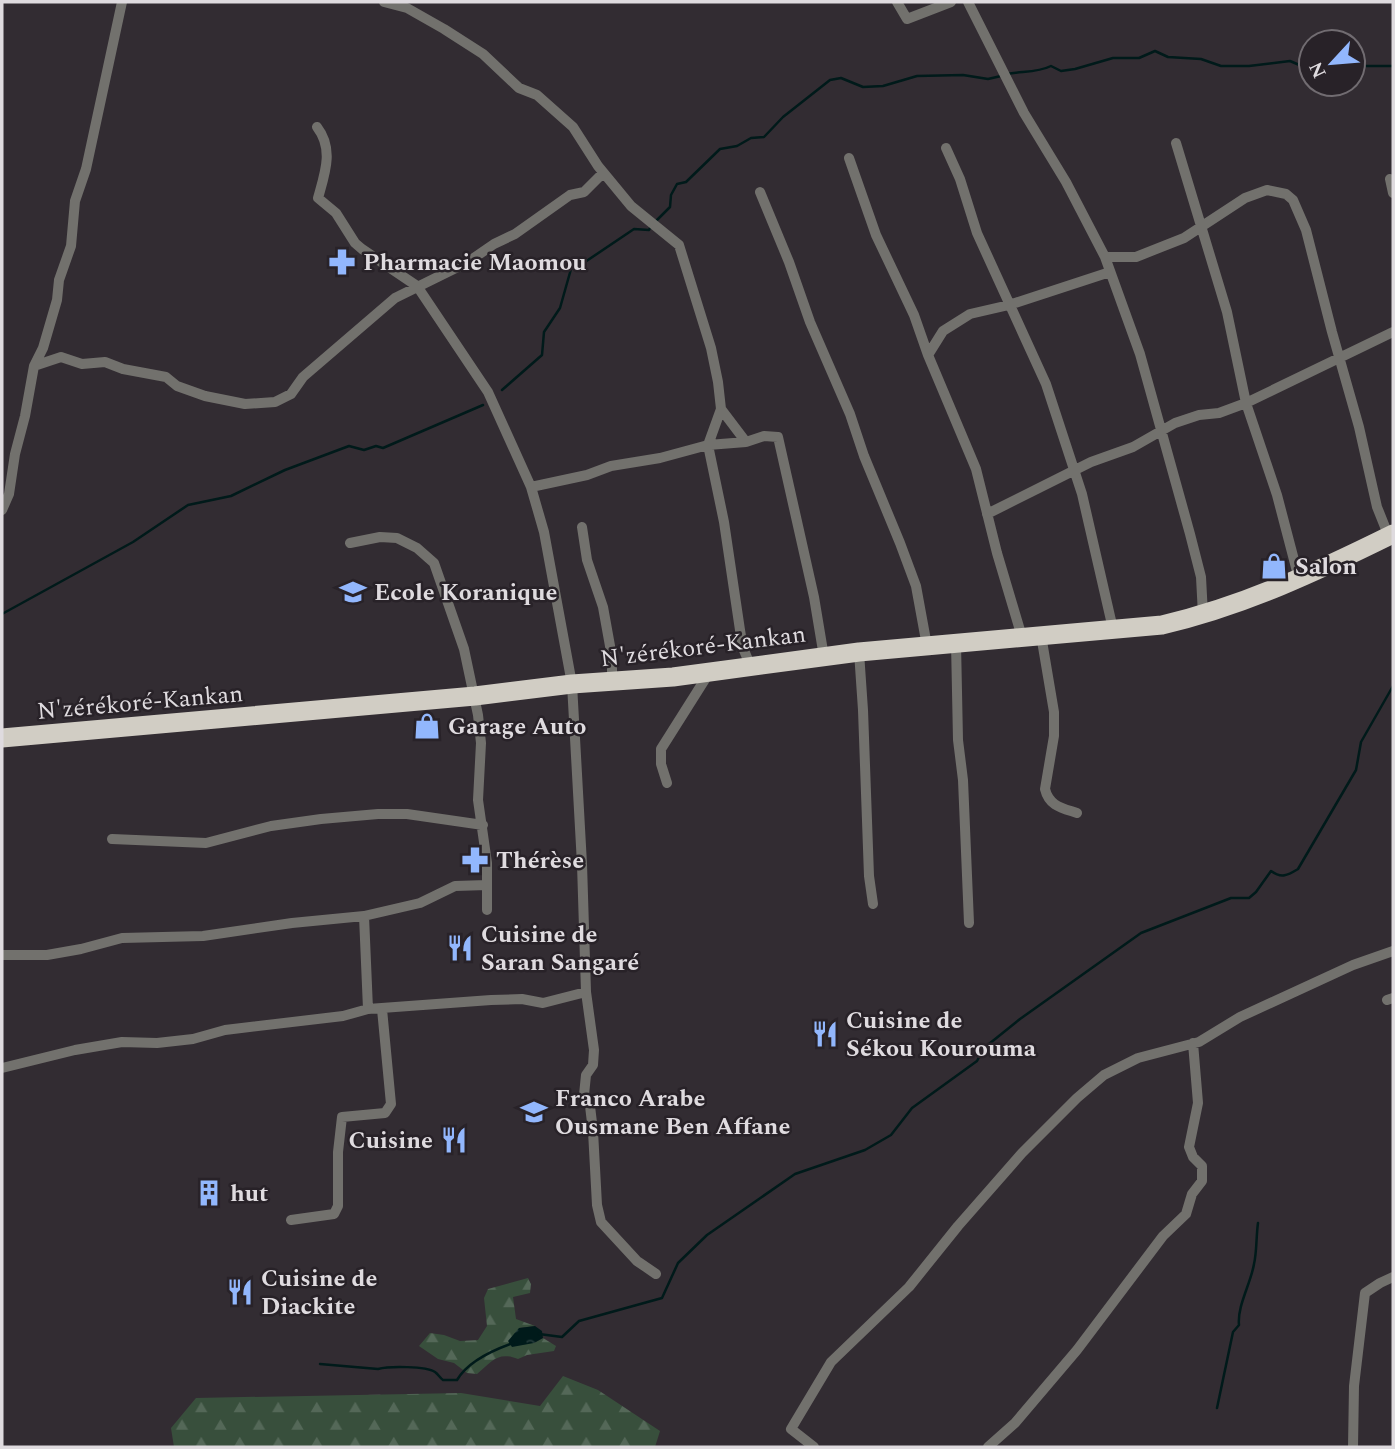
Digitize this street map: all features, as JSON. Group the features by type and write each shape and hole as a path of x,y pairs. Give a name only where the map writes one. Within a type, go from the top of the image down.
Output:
{"highway":[{"name":"N'zérékoré-Kankan","path":"2,738 475,696 572,684 612,683 709,673 859,652 1162,625 1203,615 1299,579 1391,535"}],"street":[{"path":"2,510 9,494 34,366 43,348 57,300 59,280 71,246 75,201 86,169 122,2"},
{"path":"384,2 407,8 444,29 483,54 519,88 537,94 573,127 603,173 631,206 679,245 711,348 721,410 747,443"},
{"path":"897,2 907,19 951,2"},
{"path":"968,2 1024,113 1066,182 1105,257 1140,354 1161,430 1200,577 1203,615"},
{"path":"317,127 326,139 326,167 318,198 336,214 355,243 417,286 488,392 531,487 544,532 572,684 586,992 594,1050 593,1065 586,1075 583,1095 590,1106 597,1205 600,1222 637,1261 656,1273"},
{"path":"1176,143 1227,312 1246,403 1277,495 1299,579"},
{"path":"946,148 960,179 977,233 1046,384 1082,494 1113,629"},
{"path":"849,158 876,234 914,315 976,469 987,514 1032,636 1054,712 1054,736 1045,789 1047,798 1055,806 1077,813"},
{"path":"34,366 61,357 82,364 105,362 123,369 166,377 177,386 205,396 246,404 275,402 291,394 303,377 395,298 468,262 494,244 515,234 570,195 584,192 603,173"},
{"path":"1390,179 1393,193"},
{"path":"1105,257 1136,257 1184,239 1245,198 1267,190 1286,194 1293,200 1306,230 1377,507 1391,535"},
{"path":"760,192 916,586 927,646"},
{"path":"928,355 943,331 970,314 1009,305 1110,272"},
{"path":"987,514 1074,470 1133,447 1161,430 1199,415 1219,413 1246,403 1393,332"},
{"path":"721,410 708,445 724,522 743,648 751,667"},
{"path":"531,487 708,445 747,443 764,436 778,437 814,597 824,657"},
{"path":"582,527 587,560 603,607 612,657 612,683"},
{"path":"350,543 380,537 397,538 417,548 434,563 464,649 475,696 481,743 478,800 483,825 487,910"},
{"path":"956,643 958,740 963,780 969,923"},
{"path":"859,652 869,876 873,904"},
{"path":"667,783 660,749 709,673"},
{"path":"112,839 206,843 271,826 321,818 379,814 416,815 483,825"},
{"path":"2,955 47,955 122,938 203,936 364,916 420,903 455,886 487,886"},
{"path":"364,916 368,1009"},
{"path":"814,1447 791,1429 831,1362 909,1287 955,1229 1077,1097 1104,1075 1138,1058 1193,1044 1240,1017 1353,965 1393,951"},
{"path":"2,1068 110,1044 193,1039 225,1030 343,1016 368,1009 491,1000 522,999 543,1003 586,992"},
{"path":"291,1220 334,1214 338,1206 341,1116 385,1113 391,1104 382,1009"},
{"path":"988,1447 1015,1423 1077,1350 1163,1236 1186,1214 1192,1194 1202,1181 1202,1166 1193,1157 1189,1147 1198,1103 1193,1044"},
{"path":"1353,1447 1354,1385 1366,1293 1393,1276"}],"green space":[{"path":"528,1278 531,1284 530,1293 513,1297 516,1319 535,1326 519,1328 534,1343 543,1338 556,1346 554,1351 518,1359 500,1357 491,1361 477,1374 467,1373 454,1363 438,1359 419,1346 430,1333 460,1341 478,1340 487,1326 484,1298 488,1289"},
{"path":"563,1376 598,1390 660,1431 655,1447 174,1447 171,1428 196,1398 461,1393 540,1406"}],"water":[{"path":"535,1326 542,1331 543,1338 534,1343 512,1347 508,1341 519,1328"}],"waterway":[{"path":"1007,74 1051,66 1061,71 1075,69 1113,58 1139,58 1155,51 1168,57 1201,59 1221,66 1290,61 1297,64"},
{"path":"1367,66 1393,66"},
{"path":"654,223 670,207 671,195 677,184 686,182 720,149 737,146 751,138 764,137 783,117 830,80 841,78 863,87 883,86 917,76 963,75 988,79 1001,76"},
{"path":"502,390 542,355 544,332 560,308 571,269 634,229 650,228"},
{"path":"2,614 133,542 188,505 231,496 285,470 349,446 364,450 376,446 383,448 483,405"},
{"path":"539,1334 562,1337 579,1321 662,1298 678,1263 707,1235 795,1174 865,1150 891,1135 912,1108 977,1061 984,1048 1020,1019 1141,933 1231,898 1249,898 1271,871 1285,875 1298,869 1356,770 1361,742 1393,686"},
{"path":"1217,1408 1233,1332 1239,1325 1240,1310 1256,1254 1258,1223"},
{"path":"320,1364 378,1369 416,1368 435,1372 443,1380 457,1380 474,1362 513,1343"}],"place":[{"name":"Pharmacie Maomou","path":"342,262"},
{"name":"Salon","path":"1274,566"},
{"name":"Ecole Koranique","path":"353,592"},
{"name":"Garage Auto","path":"427,726"},
{"name":"Thérèse","path":"475,860"},
{"name":"Cuisine de Saran Sangaré","path":"460,948"},
{"name":"Cuisine de Sékou Kourouma","path":"825,1034"},
{"name":"Franco Arabe Ousmane Ben Affane","path":"534,1112"},
{"name":"Cuisine","path":"454,1140"},
{"name":"hut","path":"209,1193"},
{"name":"Cuisine de Diackite","path":"240,1292"}]}
